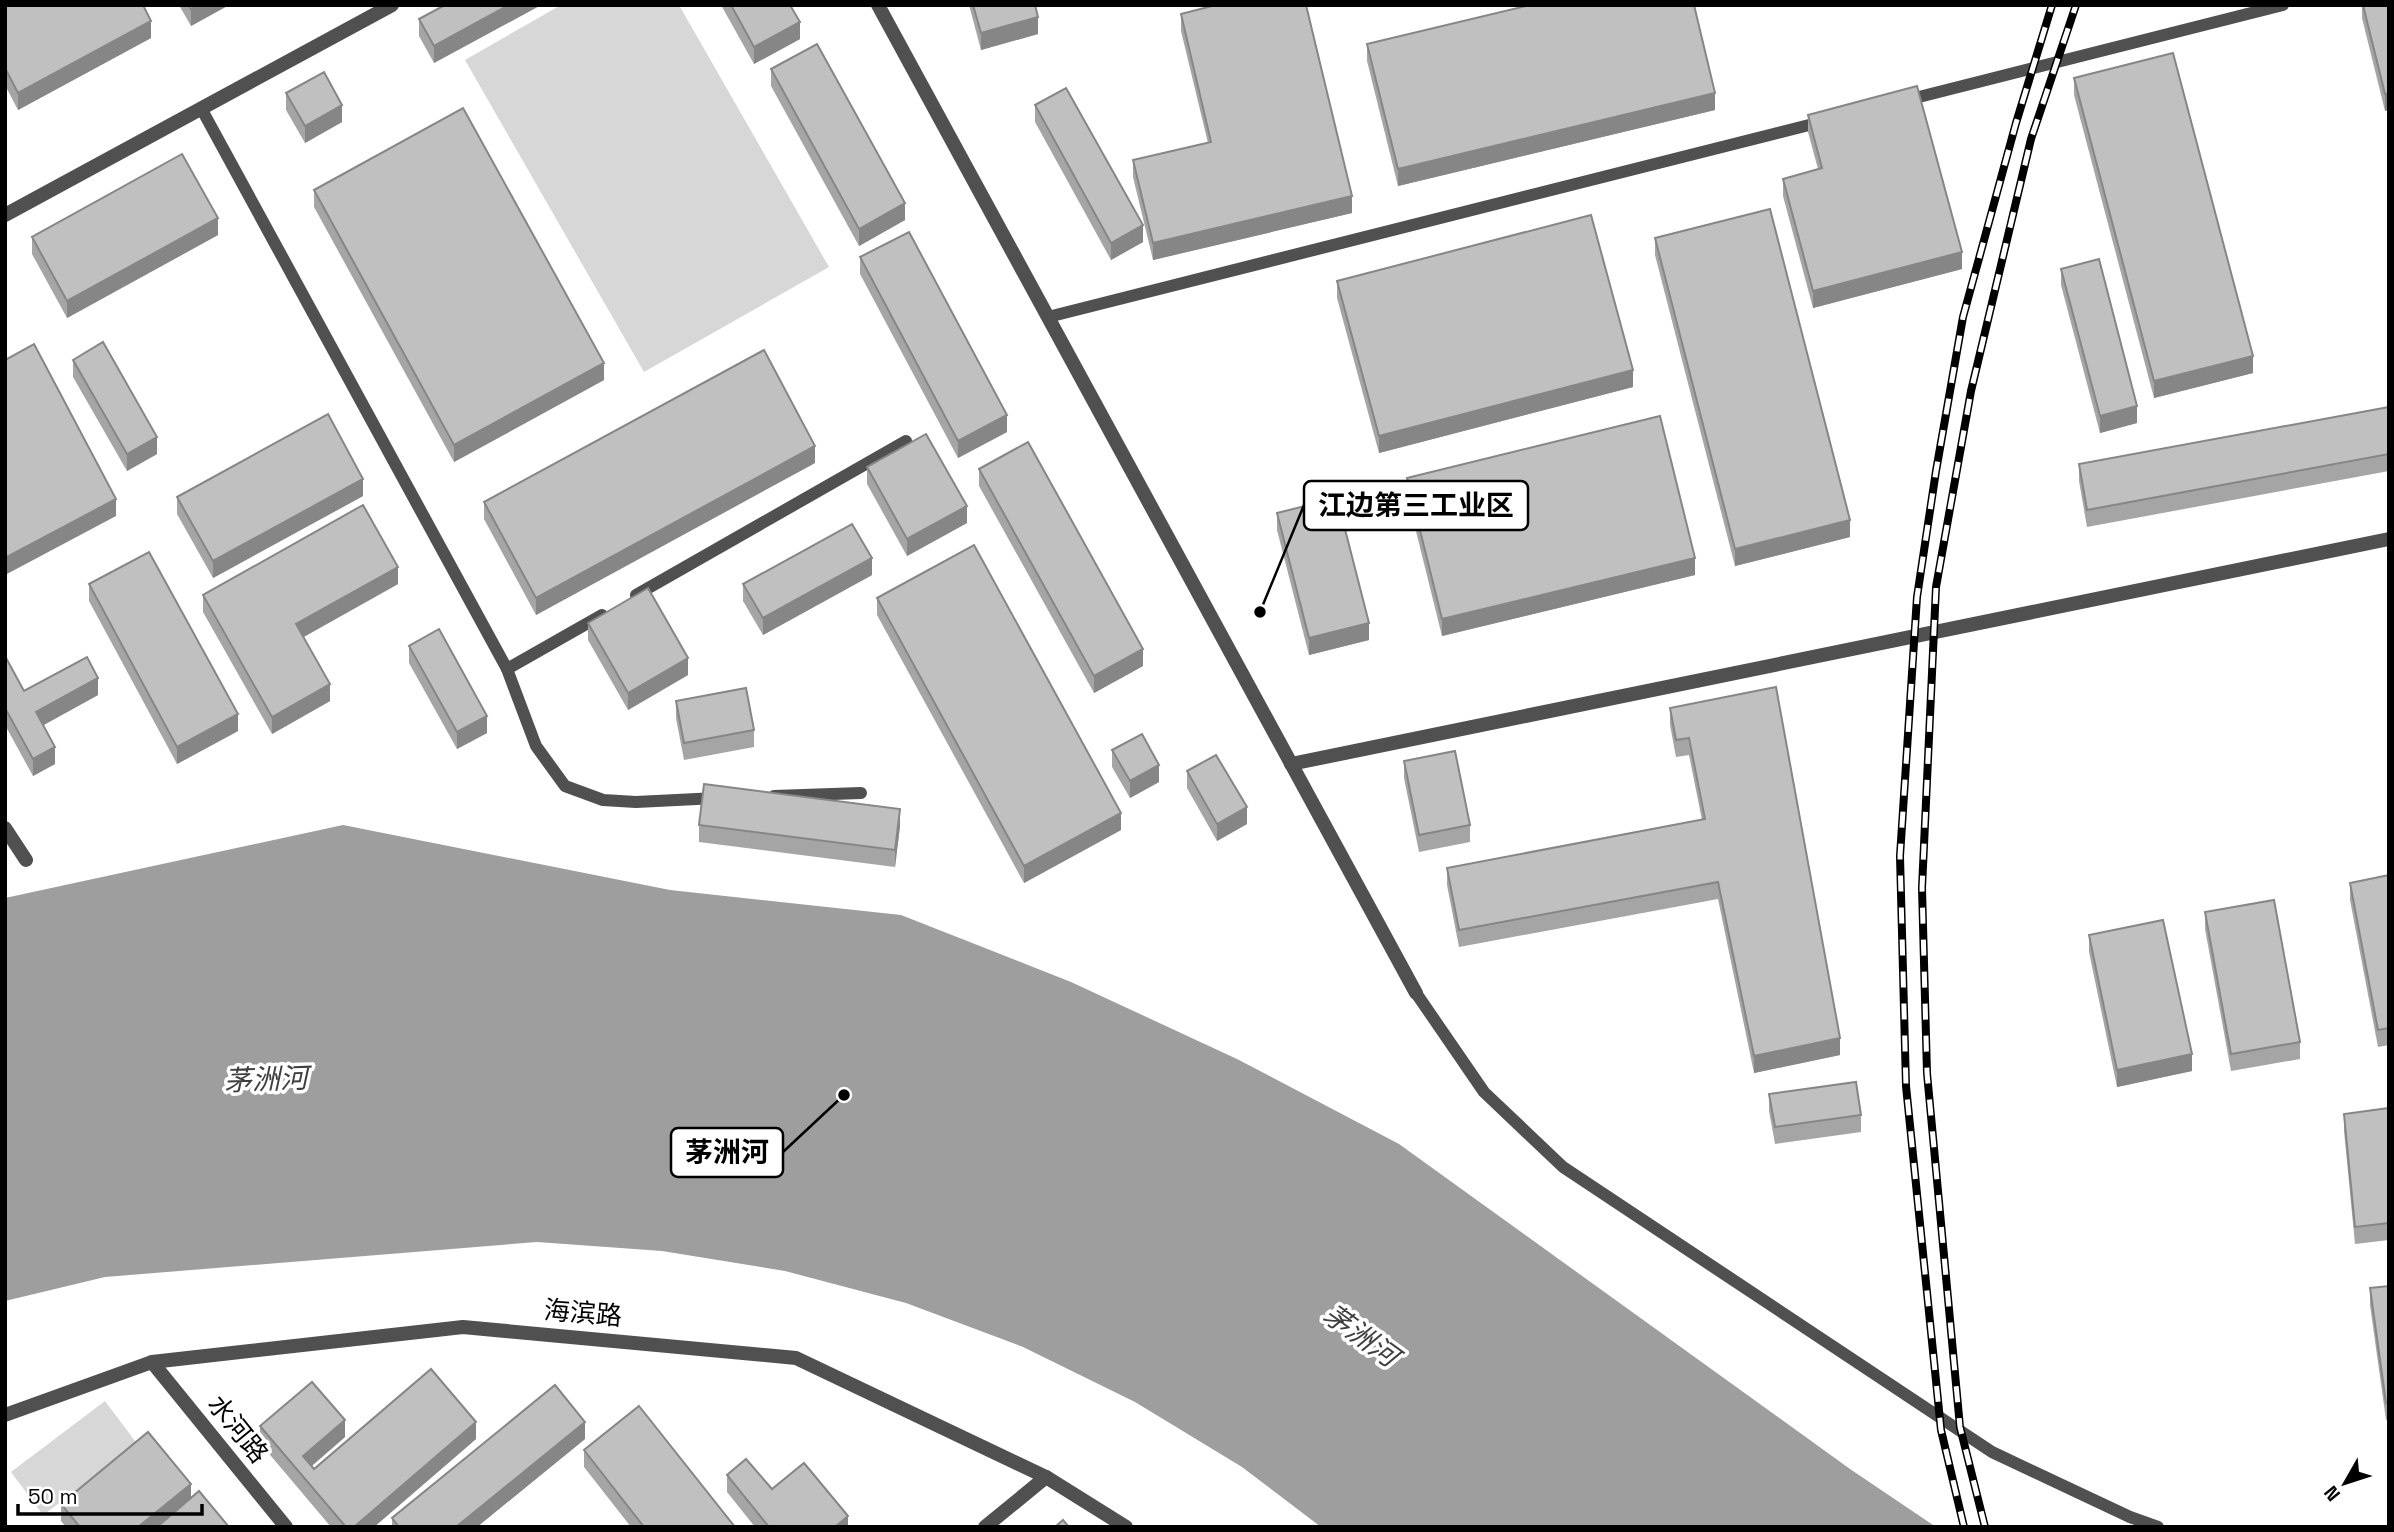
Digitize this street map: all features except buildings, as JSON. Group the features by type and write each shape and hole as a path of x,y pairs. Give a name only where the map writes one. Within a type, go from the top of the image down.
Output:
{"street":[{"path":"5,215 392,5"},
{"path":"878,5 1416,993"},
{"path":"1291,764 2389,539"},
{"path":"5,828 26,860"},
{"name":"海滨路","path":"5,1415 152,1362 463,1326 796,1358 1046,1477 1126,1527"},
{"name":"水河路","path":"152,1362 286,1527"},
{"path":"985,1527 1046,1477"}],"lane":[{"path":"1894,104 2283,5"},
{"path":"201,108 508,669 536,746 565,786 603,800 636,802 728,798"},
{"path":"1048,317 1840,117"},
{"path":"628,600 906,441"},
{"path":"508,669 616,607"},
{"path":"755,797 861,793"},
{"path":"1416,993 1484,1092 1563,1167 1992,1452 2130,1517 2158,1527"}],"shaded area":[{"path":"561,5 679,5 829,267 644,372 465,60"},
{"path":"105,1401 138,1445 43,1515 11,1472"}],"water":[{"path":"343,825 670,890 901,915 1071,982 1237,1059 1399,1144 1850,1469 1936,1527 1321,1527 1242,1467 1135,1402 1023,1347 906,1303 785,1271 662,1251 537,1242 105,1277 5,1301 5,898"}],"railway":[{"path":"1964,1527 1941,1430 1906,1086 1900,856 1917,597 1963,317 2016,123 2052,5"},
{"path":"1985,1527 1960,1427 1927,1073 1922,888 1936,587 1971,391 2031,139 2076,5"}],"place":[{"name":"江边第三工业区","path":"1260,612"},
{"name":"茅洲河","path":"844,1095"}]}
